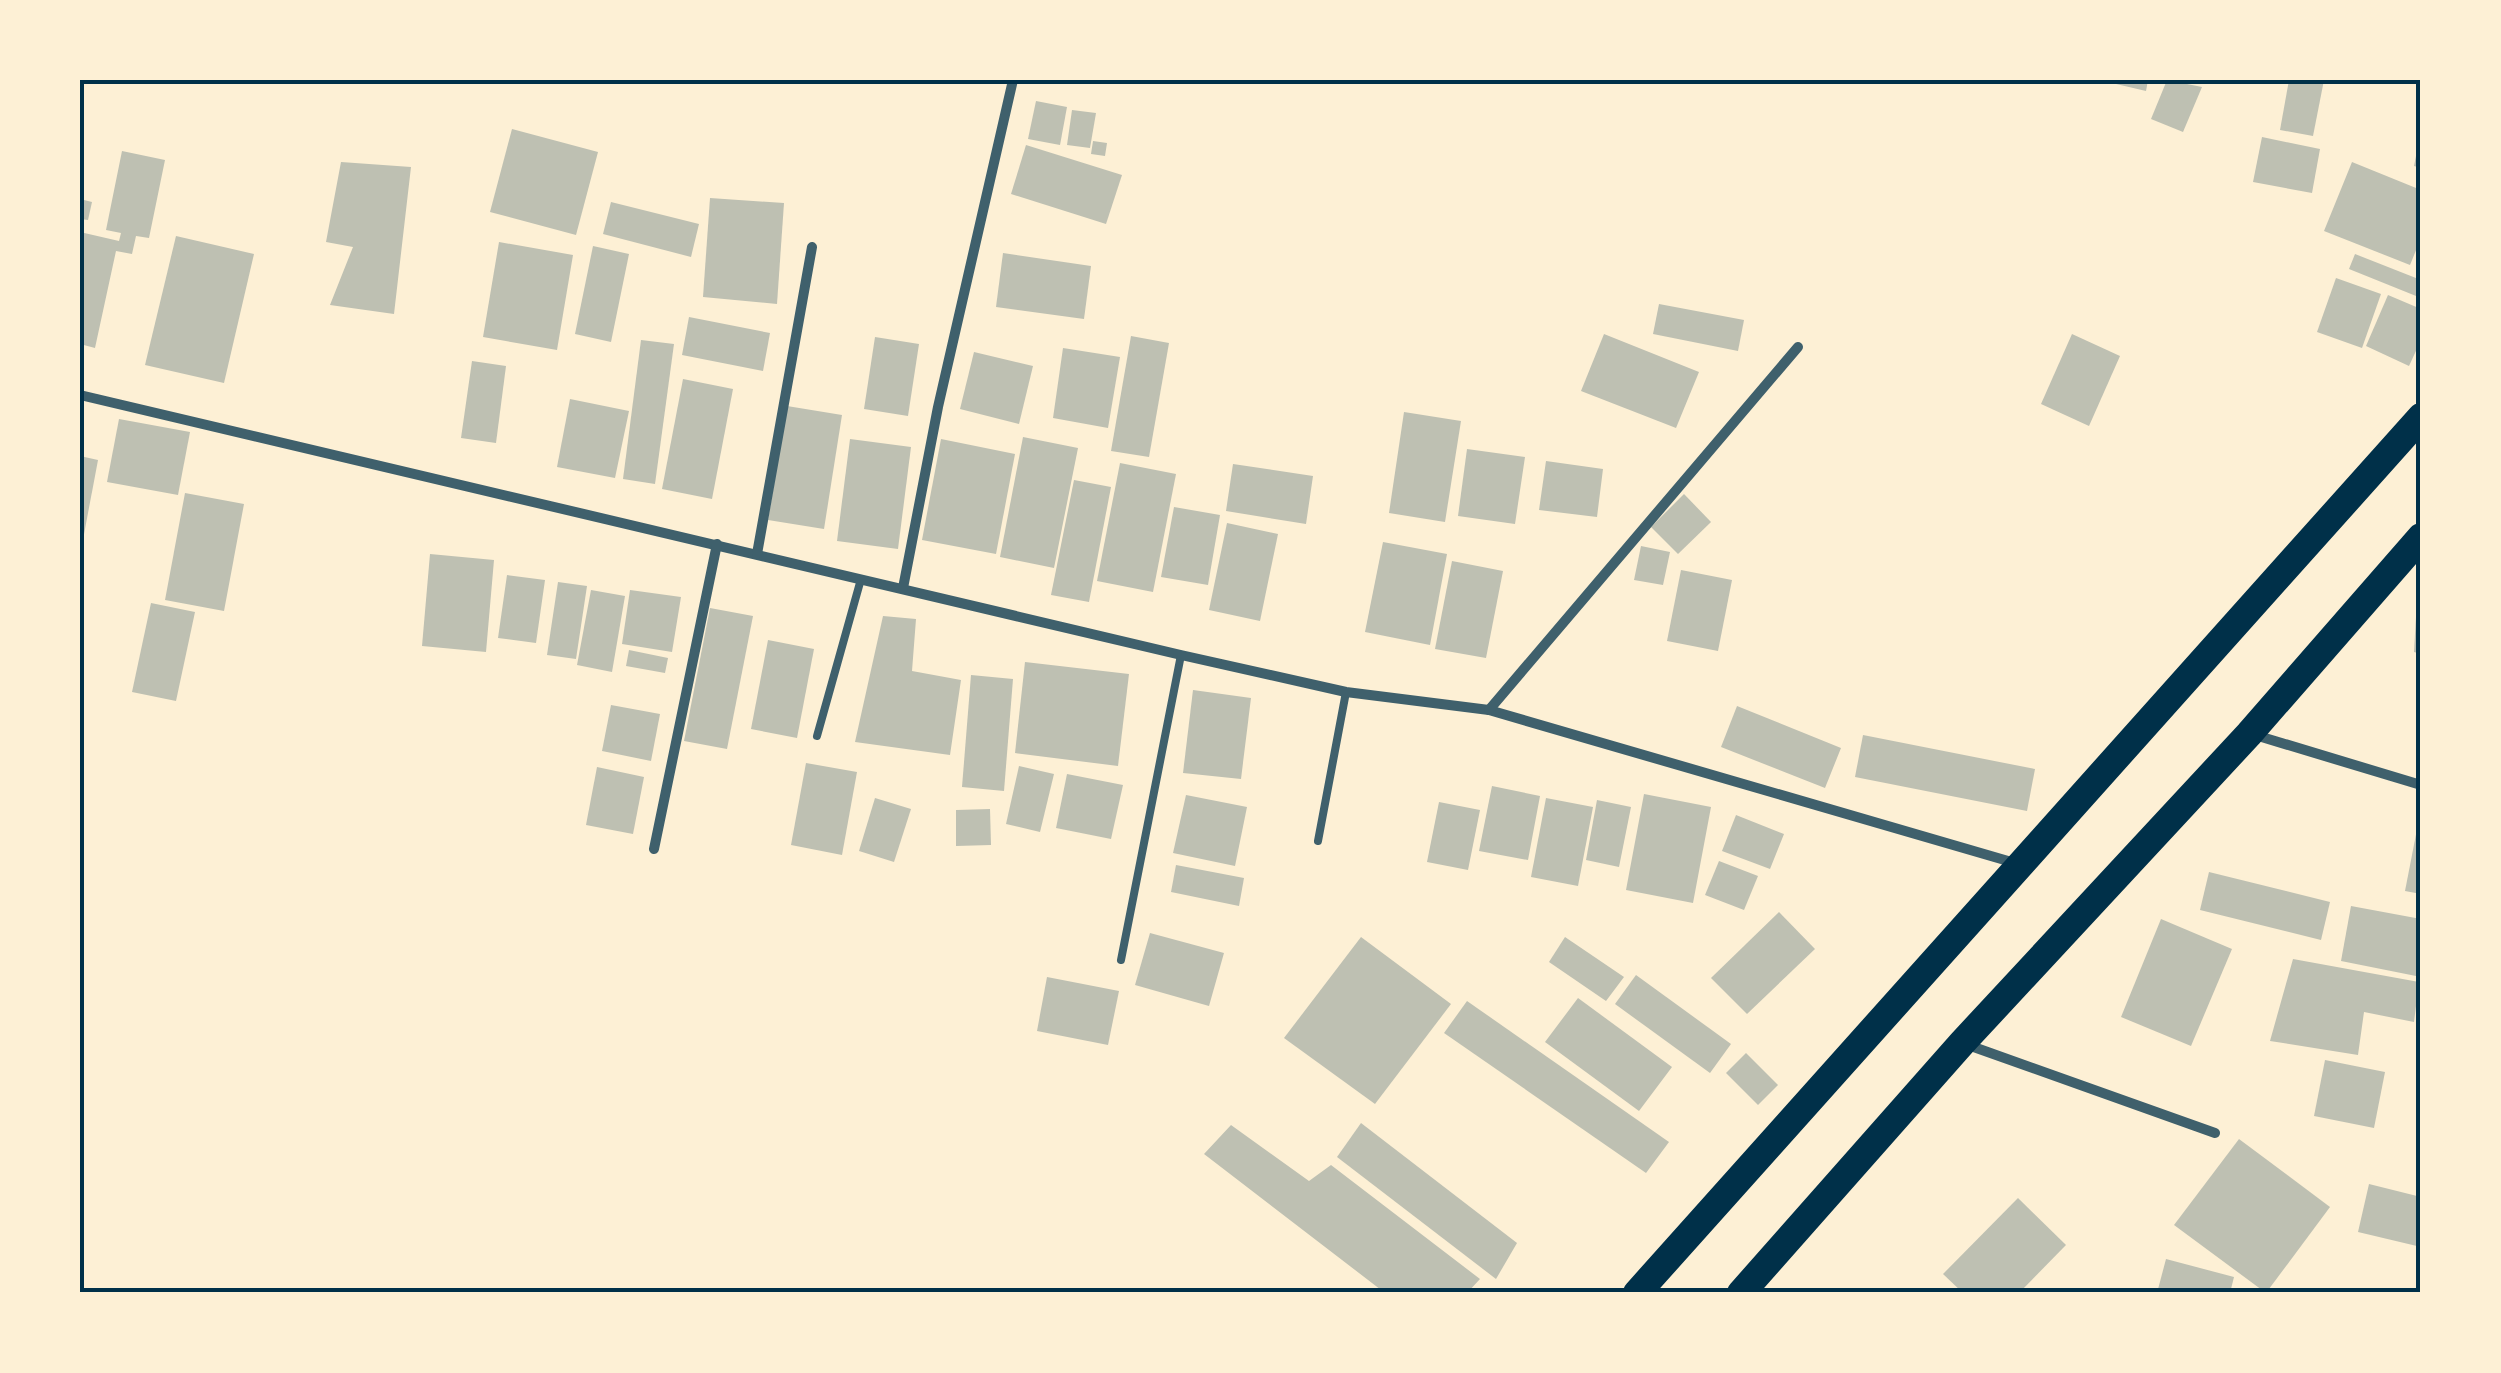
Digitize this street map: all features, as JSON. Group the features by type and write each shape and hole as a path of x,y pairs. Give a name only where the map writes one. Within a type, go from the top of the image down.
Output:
{"highway":[{"path":"1638,1293 2421,417"},
{"path":"1741,1293 1962,1042 2249,734 2421,537"}],"street":[{"path":"904,588 938,406 1014,80"},
{"path":"756,554 812,247"},
{"path":"1489,710 1798,347"},
{"path":"80,395 1346,692 1489,710 2021,864"},
{"path":"654,849 716,544"},
{"path":"2249,734 2421,785"},
{"path":"1962,1042 2215,1134"}],"lane":[{"path":"817,736 861,579"},
{"path":"1121,960 1181,655"},
{"path":"1318,840 1346,692"}],"building":[{"path":"2099,80 2148,80 2146,91"},
{"path":"2167,80 2202,87 2183,132 2151,119"},
{"path":"2289,80 2324,80 2313,136 2280,130"},
{"path":"1036,101 1067,107 1060,145 1028,139"},
{"path":"1072,110 1096,113 1090,148 1067,145"},
{"path":"512,129 598,152 576,235 490,212"},
{"path":"2262,137 2320,149 2312,193 2253,182"},
{"path":"1093,141 1107,143 1105,156 1091,154"},
{"path":"2421,141 2421,168 2414,166"},
{"path":"1026,145 1122,175 1106,224 1011,194"},
{"path":"122,151 165,160 149,238 136,236 132,254 116,251 95,348 80,344 80,232 119,241 121,233 106,230"},
{"path":"341,162 411,167 394,314 330,305 353,247 326,242"},
{"path":"2352,162 2421,190 2421,238 2410,265 2324,231"},
{"path":"710,198 784,203 777,304 703,297"},
{"path":"80,199 92,202 88,220 80,219"},
{"path":"611,202 699,224 691,257 603,234"},
{"path":"176,236 254,254 224,383 145,365"},
{"path":"499,242 573,255 557,350 483,337"},
{"path":"593,246 629,254 611,342 575,334"},
{"path":"1003,253 1091,266 1084,319 996,307"},
{"path":"2355,254 2421,280 2421,298 2349,269"},
{"path":"2336,278 2381,294 2362,348 2317,332"},
{"path":"2388,295 2421,309 2421,340 2409,366 2366,346"},
{"path":"1659,304 1744,320 1738,351 1653,334"},
{"path":"689,317 770,333 763,371 682,355"},
{"path":"1604,334 1699,372 1676,428 1581,391"},
{"path":"2072,334 2120,356 2089,426 2041,404"},
{"path":"1131,336 1169,343 1149,457 1111,451"},
{"path":"875,337 919,344 908,416 864,409"},
{"path":"641,340 674,344 655,484 623,479"},
{"path":"1063,348 1120,357 1108,428 1053,418"},
{"path":"974,352 1033,366 1019,424 960,409"},
{"path":"472,361 506,366 496,443 461,438"},
{"path":"683,379 733,389 712,499 662,489"},
{"path":"570,399 629,411 615,478 557,467"},
{"path":"787,406 842,415 824,529 768,520"},
{"path":"1404,412 1461,421 1445,522 1389,513"},
{"path":"119,419 190,432 178,495 107,482"},
{"path":"1023,437 1078,448 1054,568 1000,557"},
{"path":"850,439 911,447 898,549 837,541"},
{"path":"941,439 1015,454 996,554 922,540"},
{"path":"1467,449 1525,457 1515,524 1458,516"},
{"path":"80,456 98,460 82,545 80,545"},
{"path":"1546,461 1603,469 1597,517 1539,510"},
{"path":"1120,463 1176,474 1153,592 1097,581"},
{"path":"1233,464 1313,476 1306,524 1226,511"},
{"path":"1074,480 1111,487 1089,602 1051,595"},
{"path":"185,493 244,504 224,611 165,600"},
{"path":"1684,494 1711,522 1678,554 1651,527"},
{"path":"1174,507 1220,515 1208,585 1161,577"},
{"path":"1227,523 1278,534 1260,621 1209,610"},
{"path":"1383,542 1447,554 1430,645 1365,632"},
{"path":"1641,546 1670,552 1663,585 1634,580"},
{"path":"430,554 494,560 486,652 422,646"},
{"path":"1452,561 1503,571 1486,658 1435,649"},
{"path":"1681,570 1732,580 1718,651 1667,641"},
{"path":"507,575 545,580 536,643 498,638"},
{"path":"558,582 587,586 576,659 547,655"},
{"path":"591,590 625,596 612,672 577,665"},
{"path":"630,590 681,597 672,652 622,644"},
{"path":"2421,597 2421,654 2414,652 2417,599"},
{"path":"151,603 195,612 176,701 132,692"},
{"path":"710,608 753,616 727,749 684,741"},
{"path":"883,616 916,619 912,671 961,680 950,755 855,742"},
{"path":"768,640 814,649 797,738 751,729"},
{"path":"629,650 668,658 665,673 626,666"},
{"path":"1025,662 1129,674 1118,766 1015,753"},
{"path":"971,675 1013,679 1004,791 962,787"},
{"path":"1193,690 1251,698 1241,779 1183,773"},
{"path":"611,705 660,714 651,761 602,751"},
{"path":"1737,706 1841,748 1825,788 1721,747"},
{"path":"1863,735 2035,769 2027,811 1855,777"},
{"path":"806,763 857,772 842,855 791,845"},
{"path":"1019,766 1054,774 1040,832 1006,824"},
{"path":"597,767 644,777 633,834 586,825"},
{"path":"1067,774 1123,785 1111,839 1056,828"},
{"path":"1492,786 1540,796 1528,860 1479,851"},
{"path":"1644,794 1711,807 1693,903 1626,890"},
{"path":"1186,795 1247,807 1235,866 1173,853"},
{"path":"875,798 911,809 894,862 859,851"},
{"path":"1546,798 1593,807 1578,886 1531,877"},
{"path":"1597,800 1631,807 1619,867 1586,860"},
{"path":"1439,802 1480,810 1468,870 1427,862"},
{"path":"990,809 991,845 956,846 956,810"},
{"path":"1736,815 1784,834 1770,869 1722,851"},
{"path":"2421,819 2421,894 2405,891"},
{"path":"1719,861 1758,876 1744,910 1705,895"},
{"path":"1176,865 1244,878 1239,906 1171,892"},
{"path":"2209,872 2330,902 2321,940 2200,910"},
{"path":"2351,906 2421,919 2421,977 2341,961"},
{"path":"1779,912 1815,949 1747,1014 1711,978"},
{"path":"2161,919 2232,949 2191,1046 2121,1017"},
{"path":"1150,933 1224,953 1209,1006 1135,985"},
{"path":"1361,937 1451,1004 1375,1104 1284,1038"},
{"path":"1565,937 1624,977 1606,1001 1549,962"},
{"path":"2293,959 2419,982 2414,1022 2364,1012 2358,1055 2270,1041"},
{"path":"1636,975 1731,1044 1710,1073 1615,1004"},
{"path":"1047,977 1119,991 1108,1045 1037,1031"},
{"path":"1578,998 1672,1067 1639,1111 1545,1042"},
{"path":"1467,1001 1669,1142 1646,1173 1444,1033"},
{"path":"1746,1053 1778,1085 1758,1105 1726,1073"},
{"path":"2325,1060 2385,1072 2374,1128 2314,1116"},
{"path":"1361,1123 1517,1243 1496,1279 1337,1157"},
{"path":"1231,1125 1309,1181 1331,1165 1480,1279 1467,1293 1385,1293 1204,1154"},
{"path":"2239,1139 2330,1207 2266,1293 2174,1225"},
{"path":"2369,1184 2421,1197 2421,1247 2358,1232"},
{"path":"2018,1198 2066,1245 2019,1293 1963,1293 1943,1274"},
{"path":"2166,1259 2234,1277 2230,1293 2157,1293"}]}
